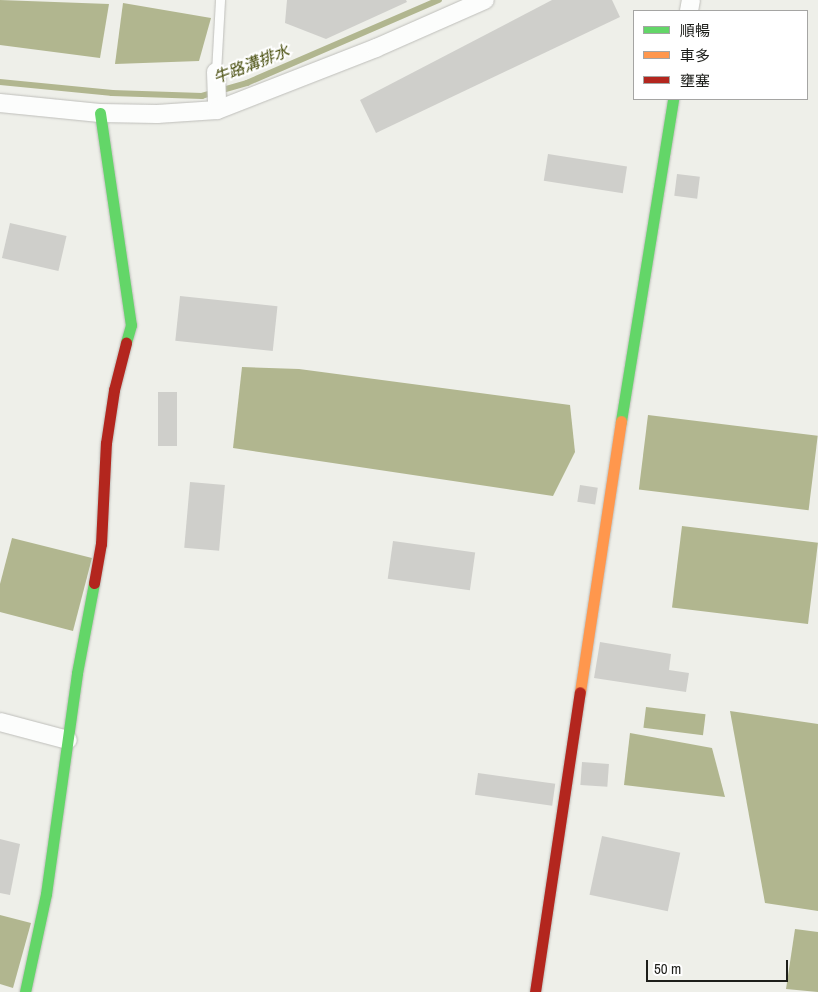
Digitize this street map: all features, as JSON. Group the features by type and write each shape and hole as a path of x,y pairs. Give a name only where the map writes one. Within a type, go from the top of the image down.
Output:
{"street":[{"path":"0,104 100,113 157,114 217,110 367,52 485,0"},
{"path":"216,72 217,110"},
{"path":"535,992 606,512 673,100"},
{"path":"25,992 46,894 68,740 101,544 106,443 114,390 131,326 100,113"},
{"path":"0,722 68,740"}],"lane":[{"path":"216,72 220,0"}],"shaded area":[{"path":"0,0 109,4 100,58 0,45"},
{"path":"123,3 211,18 199,61 115,64"},
{"path":"242,367 299,369 570,405 575,452 553,496 233,448"},
{"path":"648,415 818,436 809,510 639,489"},
{"path":"682,526 818,543 808,624 672,607"},
{"path":"12,538 92,558 73,631 0,612 0,584"},
{"path":"646,707 706,714 703,735 643,728"},
{"path":"730,711 818,724 818,911 765,903"},
{"path":"630,733 712,748 725,797 624,785"},
{"path":"0,915 31,923 13,988 0,984"},
{"path":"795,929 818,932 818,992 786,989"}],"building":[{"path":"287,0 406,0 407,2 326,39 285,23"},
{"path":"552,0 612,0 620,17 376,133 360,100"},
{"path":"548,154 627,167 623,193 544,181"},
{"path":"677,174 700,177 697,199 674,196"},
{"path":"10,223 67,236 58,271 2,258"},
{"path":"180,296 277,306 273,351 175,341"},
{"path":"158,392 177,392 177,446 158,446"},
{"path":"190,482 225,485 219,551 184,548"},
{"path":"580,485 598,488 595,505 577,502"},
{"path":"393,541 475,553 470,590 388,579"},
{"path":"600,642 671,654 669,670 689,673 686,692 594,678"},
{"path":"582,762 609,764 607,787 580,785"},
{"path":"478,773 555,784 552,806 475,795"},
{"path":"602,836 680,853 668,911 590,895"},
{"path":"0,839 20,844 10,895 0,893"}],"waterway":[{"name":"牛路溝排水","path":"0,82 112,93 202,96 247,83 439,0"}],"traffic: fast":[{"path":"621,421 673,100"},
{"path":"100,113 131,325 126,343"},
{"path":"25,992 46,894 77,673 94,583"}],"traffic: slow":[{"path":"580,692 621,421"}],"traffic: jam":[{"path":"94,583 101,544 106,443 114,390 126,343"},
{"path":"535,992 580,692"}]}
